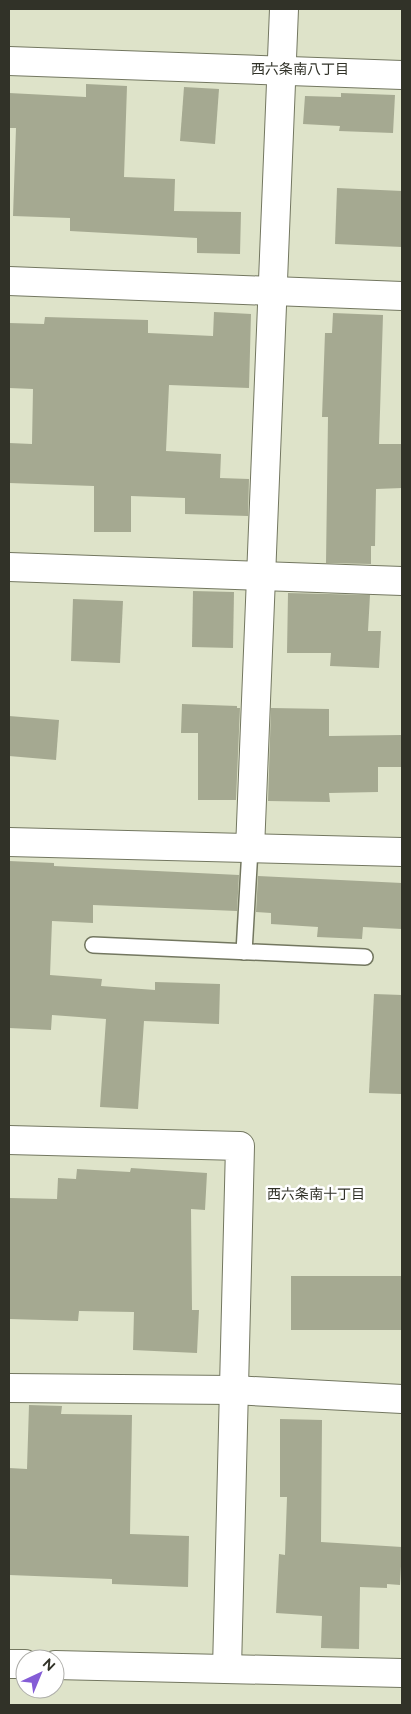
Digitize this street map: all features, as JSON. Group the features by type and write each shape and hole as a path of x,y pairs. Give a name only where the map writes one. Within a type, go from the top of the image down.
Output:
{"street":[{"path":"250,849 284,9"},
{"path":"9,61 402,75"},
{"path":"9,281 402,296"},
{"path":"9,567 402,581"},
{"path":"9,842 402,852"},
{"path":"9,1140 240,1146 227,1669"},
{"path":"9,1388 233,1390 402,1399"},
{"path":"65,1665 402,1673"}],"lane":[{"path":"244,952 250,849"},
{"path":"93,945 365,957"}],"building":[{"path":"86,84 127,86 124,177 175,179 174,211 241,212 240,254 197,253 197,238 70,231 70,218 13,216 16,128 9,128 9,93 86,97"},
{"path":"184,87 219,89 215,144 180,141"},
{"path":"341,93 395,95 393,133 339,131 340,126 303,124 305,96 341,97"},
{"path":"337,188 402,191 402,247 335,244"},
{"path":"214,312 251,314 249,388 169,385 166,451 221,454 220,478 249,479 248,516 185,514 185,498 131,496 131,532 94,532 94,486 9,483 9,443 32,444 33,389 9,388 9,323 44,324 45,317 148,320 148,333 213,336"},
{"path":"333,313 383,315 379,444 402,444 402,488 376,489 375,546 371,546 371,564 326,563 328,417 322,417 325,333 332,333"},
{"path":"193,591 234,592 233,648 192,647"},
{"path":"288,593 370,595 368,631 381,631 379,668 330,666 331,653 287,653"},
{"path":"73,599 123,601 120,663 71,661"},
{"path":"182,704 237,706 237,708 240,708 236,800 198,800 198,733 181,733"},
{"path":"271,708 329,709 329,736 402,735 402,767 378,767 378,792 329,793 330,802 268,801"},
{"path":"9,716 59,720 56,760 9,756"},
{"path":"9,861 54,863 54,866 239,875 237,911 93,905 93,923 52,921 50,975 102,979 101,986 155,990 155,982 220,984 219,1024 144,1021 138,1109 100,1107 106,1019 52,1015 51,1030 9,1028"},
{"path":"258,876 402,883 402,929 363,927 362,939 317,937 318,927 271,924 271,913 256,912"},
{"path":"374,994 402,995 402,1094 369,1093"},
{"path":"131,1168 207,1173 205,1210 191,1209 192,1310 199,1310 197,1353 133,1350 134,1312 79,1311 78,1321 9,1319 9,1198 57,1199 58,1178 76,1179 77,1169 130,1172"},
{"path":"291,1276 402,1276 402,1330 291,1330"},
{"path":"29,1405 62,1406 61,1414 132,1415 130,1534 189,1536 188,1587 112,1584 112,1579 9,1575 9,1468 27,1469"},
{"path":"280,1419 322,1420 321,1542 402,1547 400,1585 387,1584 387,1588 360,1587 359,1649 321,1648 322,1616 276,1613 279,1554 285,1555 287,1497 280,1497"}],"district":[{"name":"西六条南八丁目","path":"300,69"},
{"name":"西六条南十丁目","path":"316,1194"}]}
